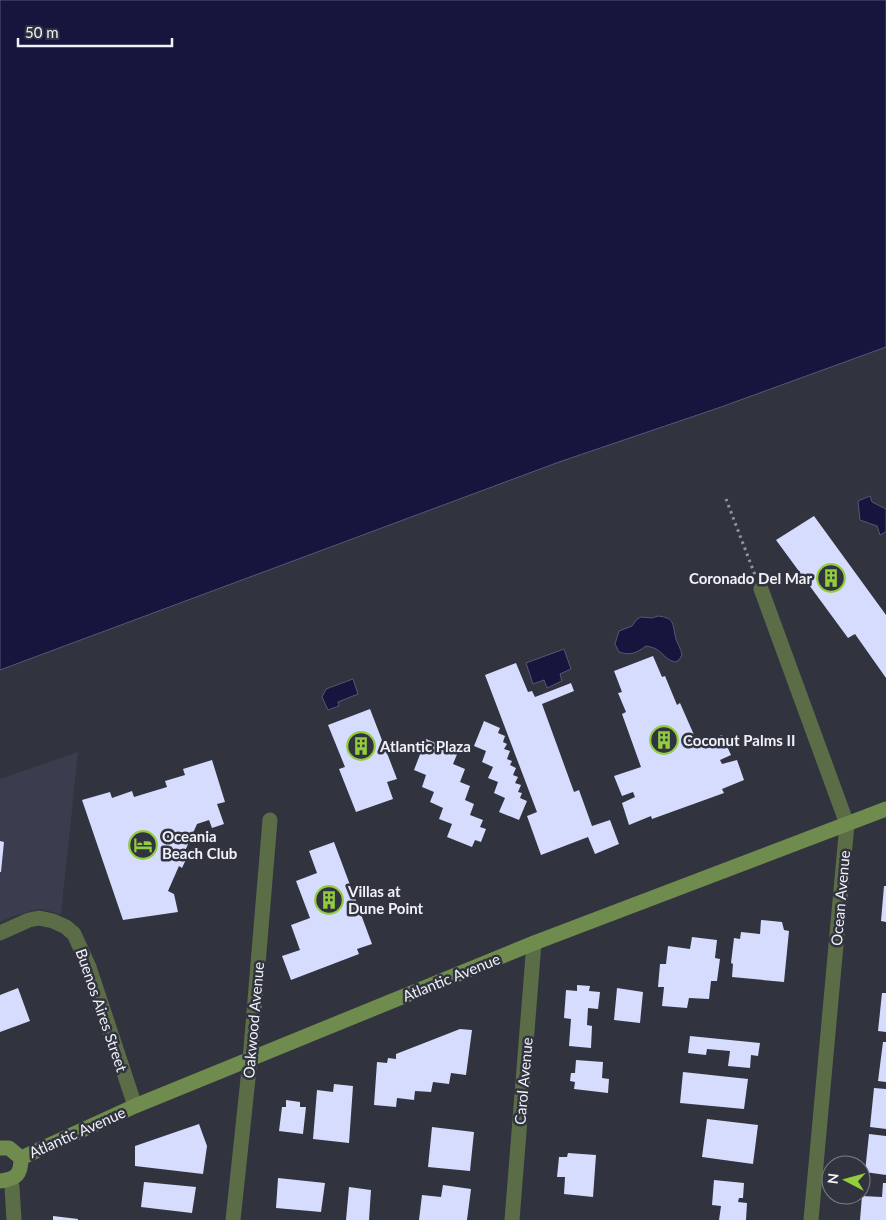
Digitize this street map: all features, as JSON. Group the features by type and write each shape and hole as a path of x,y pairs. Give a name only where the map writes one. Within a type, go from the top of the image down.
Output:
{"street":[{"name":"Ocean Avenue","path":"761,589 847,824 812,1220"},
{"name":"Atlantic Avenue","path":"21,1158 135,1106 534,943 886,809"},
{"name":"Oakwood Avenue","path":"233,1220 250,1060 270,820"},
{"name":"Buenos Aires Street","path":"0,933 29,920 40,918 66,927 74,934 89,967 135,1106"},
{"name":"Carol Avenue","path":"512,1220 534,943"},
{"path":"0,1148 9,1148 21,1158 21,1168 17,1176 5,1181 12,1187 14,1220"}],"path":[{"path":"726,499 761,589"}],"shaded area":[{"path":"0,0 886,0 886,347 721,407 559,462 0,670"},
{"path":"870,496 872,502 886,509 886,532 880,535 877,526 860,520 858,501"},
{"path":"658,616 671,620 682,655 679,660 671,661 656,649 646,646 633,653 619,652 615,644 619,631 632,626 641,617 652,618"},
{"path":"564,649 571,669 560,674 562,681 547,688 544,680 533,684 526,663"},
{"path":"353,679 358,694 338,702 339,706 328,710 322,697 326,689"},
{"path":"78,752 61,914 39,909 0,922 0,779"}],"building":[{"name":"Coronado Del Mar","path":"814,516 886,615 886,678 855,634 848,638 776,540"},
{"name":"Coconut Palms II","path":"653,656 662,677 665,676 677,705 680,703 698,744 722,735 731,755 720,760 722,764 737,760 744,780 722,789 724,793 652,819 651,816 629,825 622,803 635,797 633,792 622,796 614,776 641,767 622,714 626,712 618,693 622,692 614,671"},
{"path":"516,663 528,692 532,691 535,697 571,683 574,691 542,704 574,792 579,790 592,826 610,820 619,844 595,854 588,837 541,855 527,816 537,812 485,675"},
{"name":"Atlantic Plaza","path":"370,709 397,779 387,782 393,799 356,812 339,769 345,767 328,725"},
{"path":"484,721 500,728 498,733 505,736 503,742 507,744 504,749 510,751 507,759 512,761 510,765 516,768 513,775 518,777 515,783 521,785 518,792 522,793 520,798 527,801 519,820 499,812 505,798 494,793 498,782 488,778 493,767 482,762 486,751 474,746"},
{"path":"426,739 458,752 453,764 465,769 460,782 470,786 465,800 474,804 470,815 483,820 480,827 486,829 481,842 475,840 472,847 447,837 452,824 439,819 443,808 430,802 434,792 422,787 426,775 414,770"},
{"name":"Oceania Beach Club","path":"212,760 225,802 217,804 224,824 212,828 209,820 197,824 185,851 189,853 182,868 179,866 168,891 174,894 178,912 123,920 82,800 110,792 112,798 132,791 134,797 167,787 165,781 185,775 183,769"},
{"path":"0,841 4,842 1,872 0,872"},
{"name":"Villas at Dune Point","path":"334,842 372,944 357,949 359,954 291,980 282,956 300,950 291,925 310,918 296,881 317,873 309,851"},
{"path":"884,886 886,886 886,922 881,921"},
{"path":"761,920 782,922 784,930 789,931 784,982 732,977 733,964 731,963 734,938 740,939 741,932 760,934"},
{"path":"692,937 717,940 715,958 720,959 717,981 711,981 709,999 689,998 687,1008 662,1006 664,987 658,987 660,964 666,964 668,946 690,949"},
{"path":"577,985 590,986 589,991 600,992 598,1009 588,1008 587,1025 592,1026 591,1048 569,1046 571,1019 564,1018 566,990 577,991"},
{"path":"18,988 30,1021 0,1032 0,995"},
{"path":"617,988 643,992 640,1023 614,1020"},
{"path":"882,993 886,993 886,1032 878,1031"},
{"path":"460,1029 472,1030 466,1075 451,1073 449,1084 433,1082 431,1092 415,1091 414,1100 397,1098 396,1107 374,1105 377,1062 387,1063 388,1058 396,1059 396,1054"},
{"path":"690,1036 760,1043 758,1056 751,1055 750,1068 728,1066 730,1051 707,1049 706,1055 688,1053"},
{"path":"883,1042 886,1042 886,1082 878,1081"},
{"path":"576,1060 603,1062 602,1078 609,1079 608,1093 574,1089 575,1082 570,1081 571,1073 575,1073"},
{"path":"683,1072 748,1079 744,1109 680,1103"},
{"path":"334,1084 353,1086 349,1143 313,1139 317,1090 333,1092"},
{"path":"874,1088 886,1089 886,1129 870,1127"},
{"path":"286,1100 300,1102 300,1107 306,1107 303,1134 279,1131 282,1107 286,1107"},
{"path":"707,1119 758,1125 753,1164 702,1157"},
{"path":"199,1124 207,1146 203,1174 135,1166 135,1146"},
{"path":"432,1127 474,1132 470,1171 428,1167"},
{"path":"869,1134 886,1136 886,1175 871,1173 871,1155 867,1155"},
{"path":"568,1153 596,1155 593,1197 564,1194 565,1177 557,1177 559,1157 567,1157"},
{"path":"278,1178 325,1183 321,1212 276,1208"},
{"path":"714,1180 744,1183 743,1198 739,1198 738,1202 747,1203 746,1220 719,1220 721,1206 712,1205"},
{"path":"144,1182 196,1187 192,1213 141,1207"},
{"path":"883,1183 886,1183 886,1220 860,1220 861,1205 871,1205 871,1196 882,1197"},
{"path":"443,1185 471,1189 467,1220 419,1220 422,1195 441,1197"},
{"path":"349,1187 371,1190 369,1220 346,1220"},
{"path":"53,1216 78,1219 78,1220 53,1220"}],"place":[{"name":"Coronado Del Mar","path":"831,578"},
{"name":"Coconut Palms II","path":"664,740"},
{"name":"Atlantic Plaza","path":"361,746"},
{"name":"Oceania Beach Club","path":"143,845"},
{"name":"Villas at Dune Point","path":"329,900"}]}
